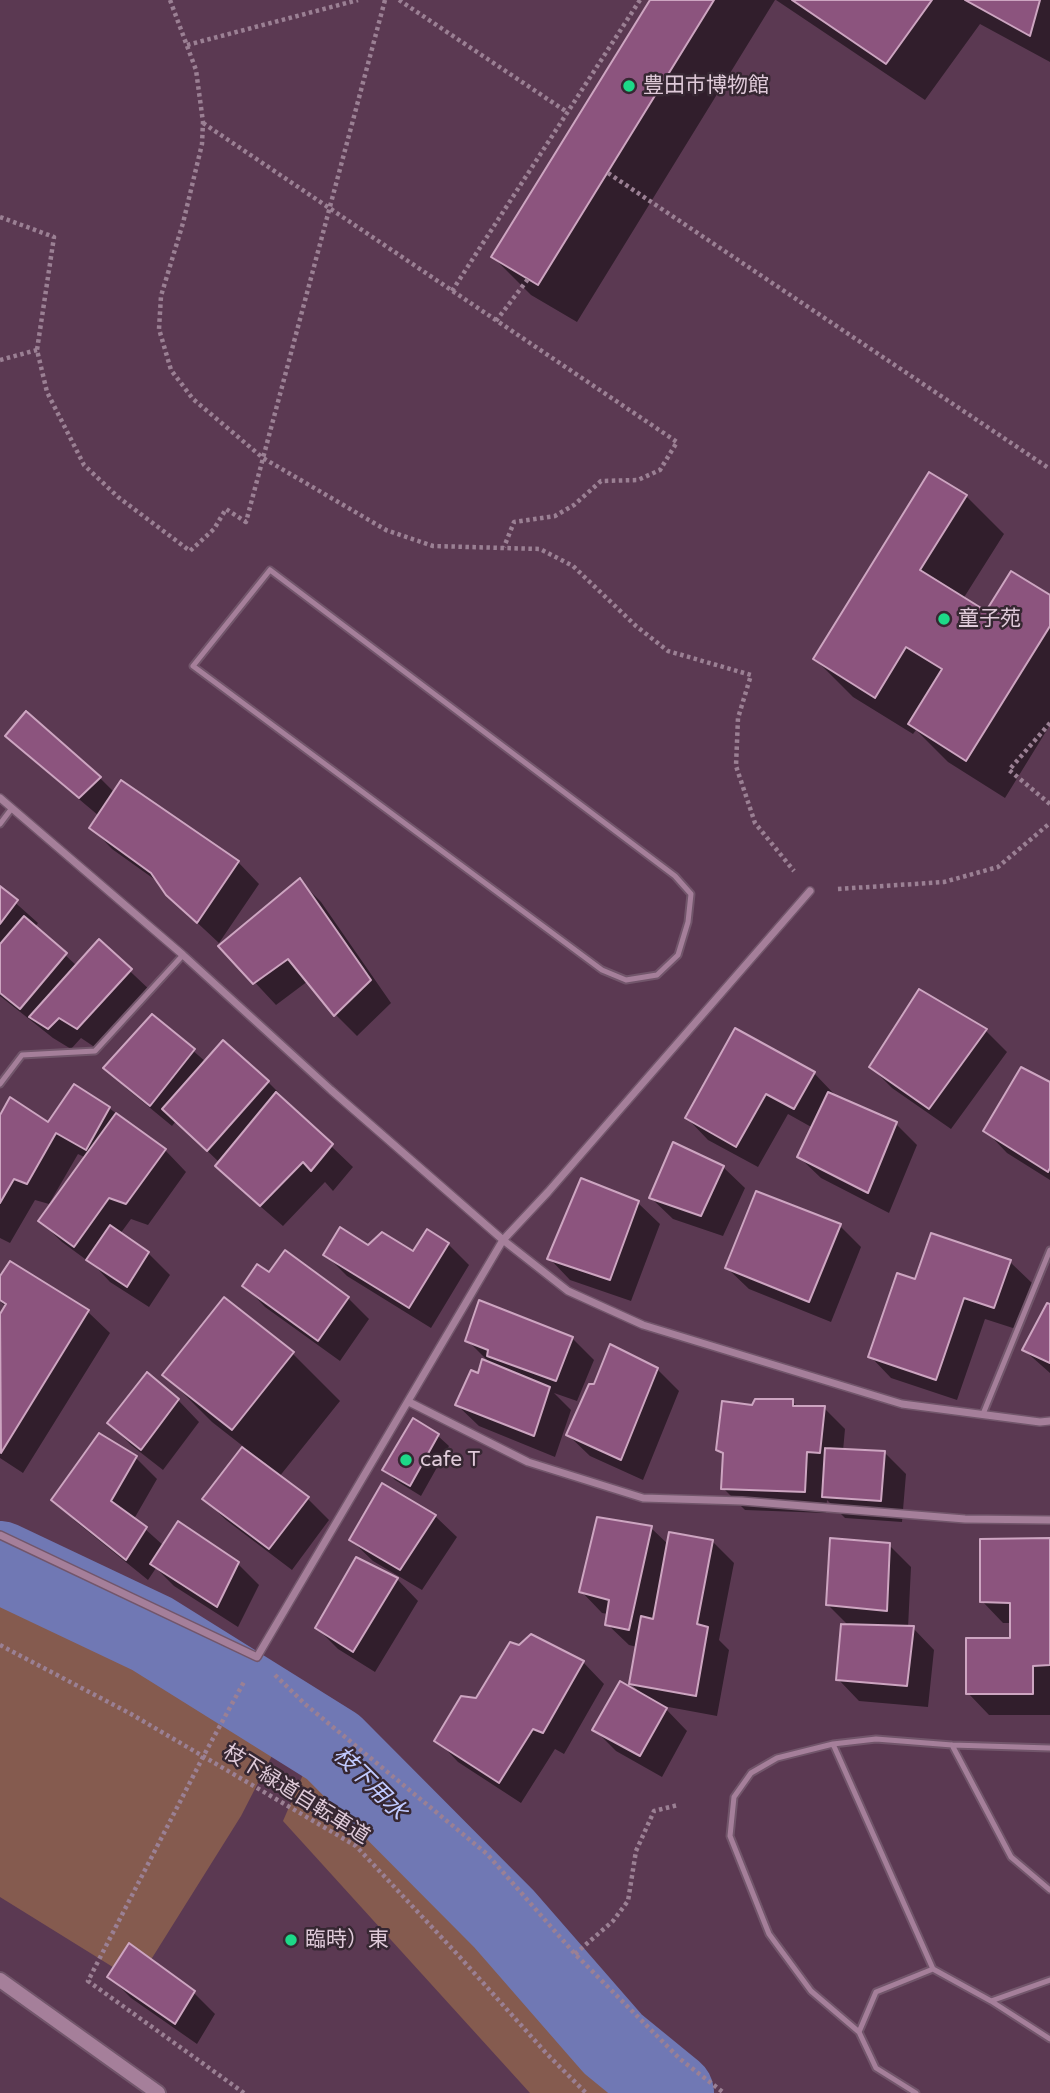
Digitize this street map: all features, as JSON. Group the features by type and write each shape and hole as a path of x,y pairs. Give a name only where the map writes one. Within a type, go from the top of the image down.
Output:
{"street":[{"path":"0,798 183,955 331,1090 503,1240 568,1291 643,1325 776,1368 902,1404 1050,1421"},
{"path":"0,1535 257,1657 503,1240 810,891"},
{"path":"409,1402 527,1462 643,1498 742,1501 965,1520 1050,1521"},
{"path":"0,1980 158,2093"}],"lane":[{"path":"270,570 675,876 691,894 688,922 678,955 657,975 626,981 602,970 193,666 270,570"},
{"path":"0,824 12,808"},
{"path":"0,1084 22,1055 95,1051 183,955"},
{"path":"983,1414 1050,1250"},
{"path":"916,2093 876,2068 859,2032 811,1991 769,1934 730,1836 734,1797 751,1773 777,1758 833,1744 876,1739 1050,1748"},
{"path":"833,1744 933,1969 991,2001 1050,2039"},
{"path":"952,1745 1011,1857 1050,1891"},
{"path":"859,2032 876,1992 933,1969"},
{"path":"991,2001 1050,1980"}],"path":[{"path":"170,0 196,70 202,144 183,223 161,296 159,328 171,370 193,399 263,458 386,530 433,545 540,549 573,566 636,626 668,651 751,675 738,718 736,766 755,823 810,891 944,882 998,866 1050,823"},
{"path":"187,45 358,0"},
{"path":"0,216 54,237 37,350 47,391 84,465 118,497 190,551 214,529 226,509 246,522 385,0"},
{"path":"399,0 567,112"},
{"path":"452,291 640,0"},
{"path":"202,122 677,442 660,470 638,480 601,481 574,505 555,516 514,522 504,547"},
{"path":"608,173 1050,470"},
{"path":"496,321 528,279"},
{"path":"0,360 37,350"},
{"path":"1050,723 1009,770 1050,804"},
{"name":"枝下緑道自転車道","path":"0,1645 204,1755 356,1846 586,2093"},
{"path":"244,2093 88,1981 257,1657 305,1704 487,1854 575,1954 680,2059 724,2093"},
{"path":"575,1954 613,1921 628,1901 636,1851 654,1811 678,1805"}],"shaded area":[{"path":"0,1600 104,1649 277,1746 241,1816 137,1982 0,1897"},
{"path":"305,1770 427,1872 620,2075 642,2093 530,2093 283,1821"}],"building":[{"name":"豊田市博物館","path":"650,0 714,0 538,285 491,257"},
{"path":"792,0 932,0 886,64"},
{"path":"965,0 1040,0 1030,36"},
{"name":"童子苑","path":"929,472 967,495 920,570 986,611 1011,571 1050,595 1050,626 966,761 908,724 942,669 906,647 875,698 813,659"},
{"path":"26,711 101,777 79,798 5,736"},
{"path":"121,780 239,861 197,923 166,895 151,873 89,828"},
{"path":"300,878 371,980 334,1016 288,959 253,984 218,946"},
{"path":"0,886 18,900 0,924"},
{"path":"24,916 67,953 20,1009 0,993 0,944"},
{"path":"99,939 132,969 77,1029 59,1018 48,1029 29,1017"},
{"path":"919,989 987,1029 929,1109 869,1067"},
{"path":"152,1014 195,1049 150,1106 103,1068"},
{"path":"735,1028 815,1072 794,1109 766,1094 736,1147 685,1118"},
{"path":"223,1040 269,1081 207,1151 162,1109"},
{"path":"1021,1067 1050,1082 1048,1172 983,1131"},
{"path":"74,1084 110,1107 86,1150 56,1133 27,1184 14,1179 0,1203 0,1115 10,1097 48,1122"},
{"path":"276,1092 333,1144 311,1171 303,1162 260,1206 215,1166"},
{"path":"828,1092 897,1122 868,1193 797,1157"},
{"path":"116,1113 166,1149 126,1204 109,1198 74,1247 38,1221"},
{"path":"673,1142 724,1166 701,1216 649,1198"},
{"path":"581,1178 639,1201 610,1280 547,1259"},
{"path":"756,1191 841,1224 809,1302 725,1268"},
{"path":"110,1225 149,1252 127,1287 86,1260"},
{"path":"340,1227 368,1245 382,1232 413,1251 427,1229 449,1243 409,1308 323,1255"},
{"path":"931,1233 1011,1260 994,1308 964,1298 936,1380 868,1357 897,1273 915,1279"},
{"path":"285,1250 349,1297 318,1341 242,1286 257,1264 269,1272"},
{"path":"10,1261 89,1310 1,1453 0,1314 6,1304 0,1300 0,1276"},
{"path":"224,1297 294,1352 232,1430 162,1375"},
{"path":"479,1300 573,1337 556,1381 487,1356 488,1350 465,1341"},
{"path":"1047,1303 1050,1304 1050,1363 1022,1350"},
{"path":"610,1344 658,1368 621,1460 566,1435 589,1384 594,1384"},
{"path":"482,1359 550,1387 534,1436 455,1405 471,1370 478,1373"},
{"path":"147,1372 179,1399 141,1450 107,1423"},
{"path":"755,1399 793,1399 793,1406 825,1406 820,1453 807,1452 805,1492 721,1489 723,1453 716,1450 722,1401 752,1405"},
{"name":"cafe T","path":"413,1418 439,1434 410,1486 382,1470"},
{"path":"99,1433 137,1456 111,1501 147,1527 126,1560 51,1500"},
{"path":"242,1447 309,1497 269,1549 202,1499"},
{"path":"825,1448 885,1451 881,1501 822,1497"},
{"path":"382,1483 436,1515 400,1570 349,1540"},
{"path":"597,1517 652,1526 629,1630 605,1625 609,1600 579,1592"},
{"path":"178,1521 239,1562 217,1607 150,1564"},
{"path":"669,1532 713,1540 697,1624 708,1627 696,1696 629,1684 641,1616 653,1619"},
{"path":"830,1538 890,1543 887,1611 826,1605"},
{"path":"1050,1538 1050,1665 1033,1666 1033,1694 966,1694 966,1638 1010,1638 1010,1603 980,1602 980,1539"},
{"path":"356,1557 398,1578 353,1652 315,1628"},
{"path":"841,1624 914,1626 907,1686 836,1680"},
{"path":"531,1634 584,1661 543,1733 533,1729 499,1783 434,1741 461,1696 476,1698 510,1642 519,1645"},
{"path":"620,1681 667,1708 640,1756 592,1730"},
{"path":"129,1943 195,1991 175,2024 107,1977"}],"waterway":[{"name":"枝下用水","path":"0,1562 152,1634 333,1747 504,1919 613,2044 673,2093"}],"place":[{"name":"豊田市博物館","path":"629,86"},
{"name":"童子苑","path":"944,619"},
{"name":"cafe T","path":"406,1460"},
{"name":"臨時）東","path":"291,1940"}]}
